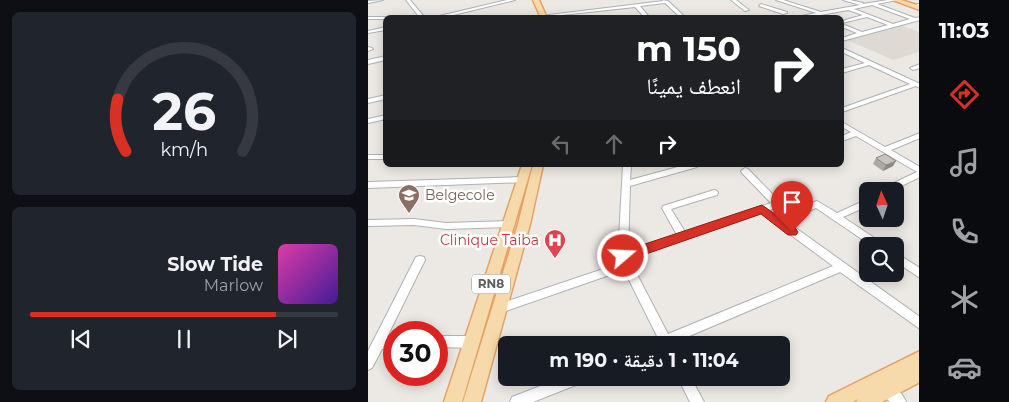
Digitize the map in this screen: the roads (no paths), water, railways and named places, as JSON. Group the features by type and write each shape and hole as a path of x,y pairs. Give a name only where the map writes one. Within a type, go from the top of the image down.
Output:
{"main road":[{"path":"531,0 541,15"},
{"path":"536,0 541,15"},
{"path":"896,0 919,6"},
{"path":"902,0 919,6"},
{"name":"RN8","path":"453,402 526,167"},
{"name":"RN8","path":"472,402 524,224 538,167"},
{"path":"835,402 920,358"},
{"path":"865,402 894,396 920,374"}],"street":[{"path":"368,2 381,0"},
{"path":"408,0 420,15"},
{"path":"492,0 496,4"},
{"path":"446,15 513,0"},
{"path":"733,0 747,10"},
{"path":"781,0 823,15"},
{"path":"792,4 804,0"},
{"path":"845,0 864,5"},
{"path":"810,15 823,15 847,8 896,0"},
{"path":"564,15 607,11 666,1 681,15"},
{"path":"768,2 761,5 785,13"},
{"path":"871,4 917,19"},
{"path":"637,6 645,15"},
{"path":"847,8 892,26"},
{"path":"844,22 867,16"},
{"path":"368,18 383,18"},
{"path":"844,38 917,19"},
{"path":"844,24 862,34"},
{"path":"368,32 383,29"},
{"path":"844,51 918,85"},
{"path":"368,62 383,59"},
{"path":"844,70 868,63"},
{"path":"912,68 920,66"},
{"path":"844,109 918,85"},
{"path":"368,101 383,98"},
{"path":"368,121 383,118"},
{"path":"844,125 920,173"},
{"path":"844,138 856,133"},
{"path":"884,150 920,135"},
{"path":"368,157 383,157"},
{"path":"626,167 625,261 658,336"},
{"path":"626,184 687,167"},
{"path":"745,171 789,216"},
{"path":"902,182 920,173"},
{"path":"368,185 523,180"},
{"path":"683,236 666,208 714,193"},
{"path":"500,308 625,261 683,236 777,204"},
{"path":"778,221 817,204 866,237"},
{"path":"836,217 859,206"},
{"path":"762,209 920,324"},
{"path":"368,223 414,222 446,226 510,224"},
{"path":"368,364 420,260"},
{"path":"904,263 920,274"},
{"path":"681,336 841,267"},
{"path":"448,342 473,342"},
{"path":"379,343 383,343"},
{"path":"517,402 556,386"},
{"path":"688,386 697,402"}],"place":[{"name":"Belgecole","path":"409,214"},
{"name":"Clinique Taiba","path":"555,259"}]}
